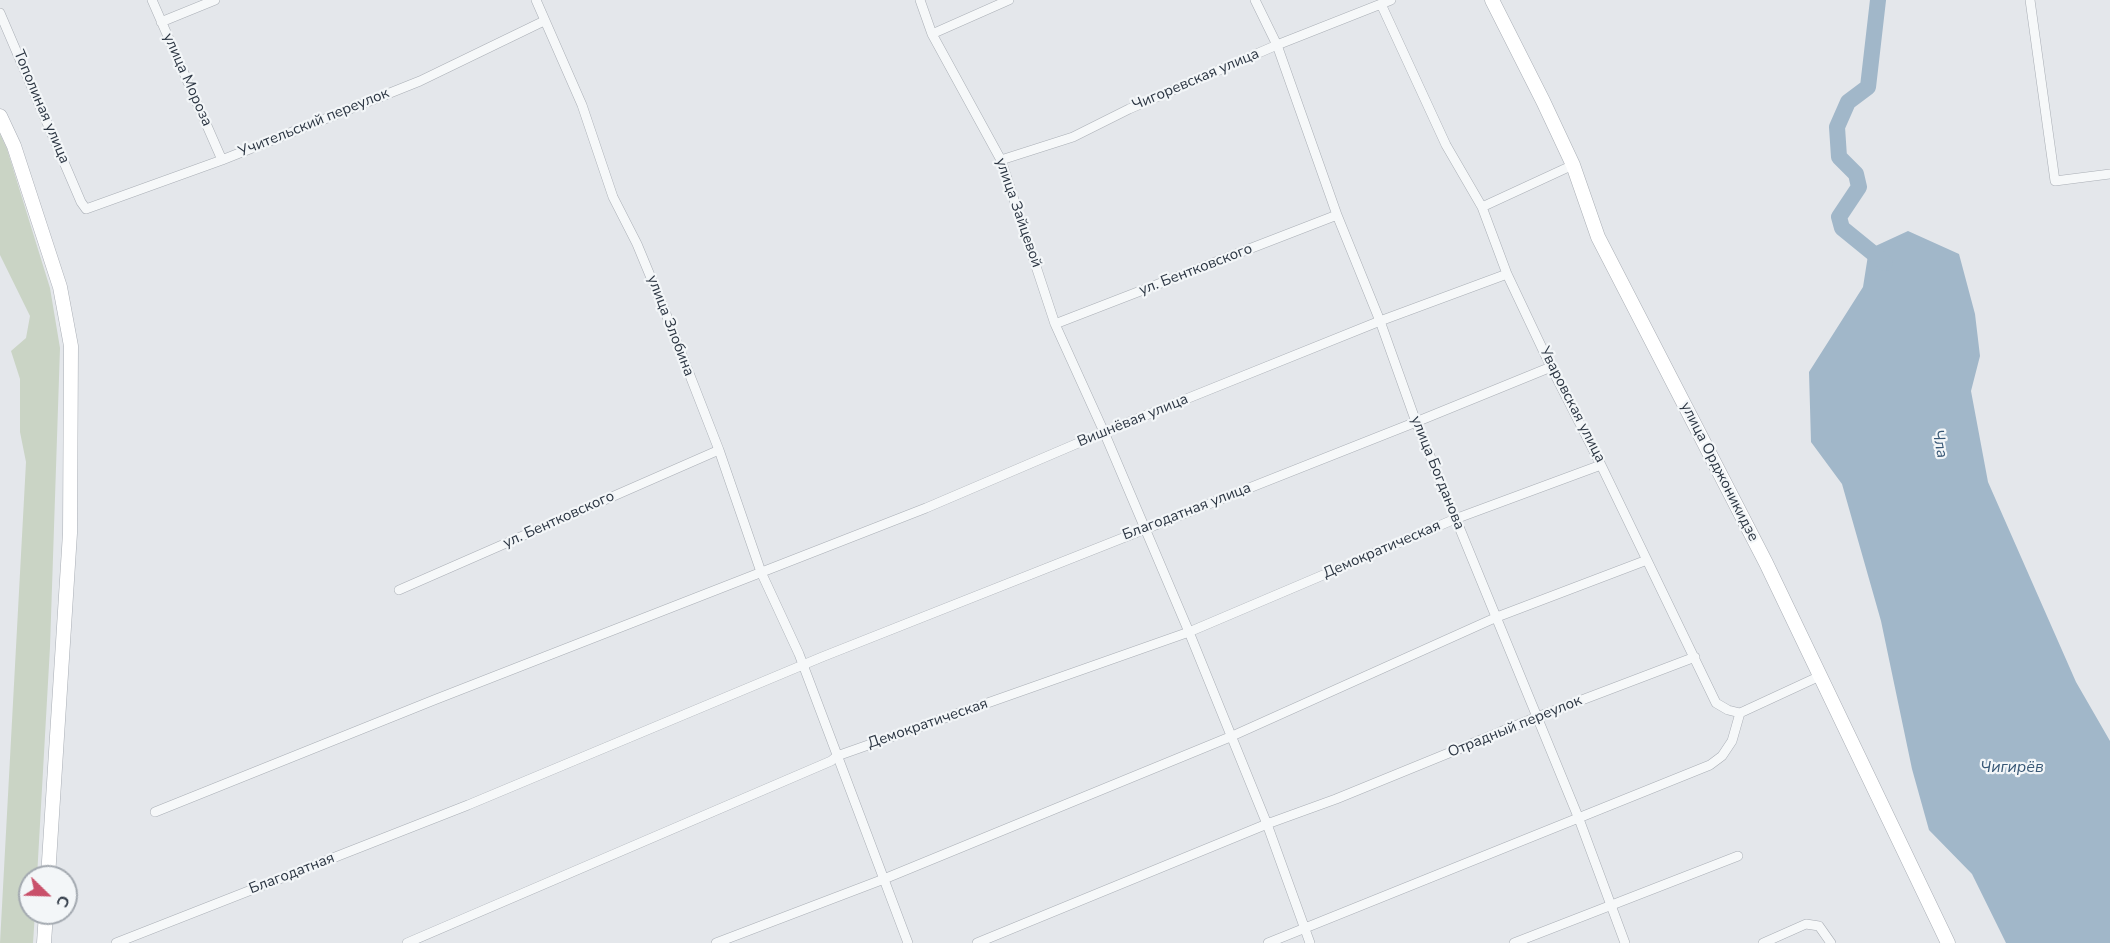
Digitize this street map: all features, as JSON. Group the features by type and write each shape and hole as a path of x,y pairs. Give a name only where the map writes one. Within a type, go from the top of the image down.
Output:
{"street":[{"name":"улица Мороза","path":"152,0 222,160"},
{"path":"161,21 216,0"},
{"name":"улица Злобина","path":"536,0 582,105 613,197 637,243 718,450 761,572 803,664 908,943"},
{"name":"улица Зайцевой","path":"920,0 932,34 1001,160 1055,324 1104,432 1189,632 1267,824 1310,943"},
{"path":"932,34 1009,0"},
{"name":"улица Богданова","path":"1255,0 1277,45 1337,216 1380,321 1416,422 1579,819 1625,943"},
{"name":"Чигоревская улица","path":"1001,160 1072,137 1129,109 1277,45 1391,0"},
{"name":"улица Орджоникидзе","path":"1492,0 1543,100 1572,165 1598,237 1766,563 1948,943"},
{"path":"2030,0 2055,181 2110,174"},
{"name":"Уваровская улица","path":"1381,4 1446,145 1482,207 1507,274 1716,704 1740,713"},
{"name":"Тополиная улица","path":"0,13 81,202"},
{"name":"Учительский переулок","path":"81,202 86,209 222,160 420,81 544,21"},
{"path":"0,116 14,146 60,287 71,346 70,533 49,865"},
{"path":"1482,207 1572,165"},
{"name":"ул. Бентковского","path":"1055,324 1337,216"},
{"name":"Вишнёвая улица","path":"155,812 926,508 1104,432 1380,321 1507,274"},
{"name":"Благодатная улица","path":"803,664 1551,367"},
{"name":"ул. Бентковского","path":"399,590 718,450"},
{"name":"Демократическая","path":"407,943 820,766 837,756 1189,632 1455,519 1601,465"},
{"path":"717,943 884,879 1230,737 1497,617 1647,560"},
{"name":"Отрадный переулок","path":"977,943 1267,824 1695,657"},
{"name":"Благодатная","path":"116,943 468,805 803,664"},
{"path":"1268,943 1710,765 1722,756 1732,741 1740,713 1820,676"},
{"path":"1514,943 1738,856"},
{"path":"1763,943 1806,924 1819,926 1831,943"},
{"path":"44,943 45,925"}],"green space":[{"path":"0,134 7,149 50,288 60,348 50,647 38,865 18,865 18,925 34,925 33,943 0,943 26,462 20,432 20,379 11,351 26,338 30,316 0,255"}],"water":[{"name":"Чигирёв","path":"1908,231 1959,254 1975,314 1980,356 1971,391 1988,482 2076,682 2110,741 2110,943 2006,943 1972,874 1929,830 1912,769 1881,621 1842,484 1811,442 1809,372 1863,287 1869,249"}],"waterway":[{"name":"Чла","path":"1878,0 1868,87 1848,102 1837,127 1839,157 1856,174 1859,187 1839,217 1842,228 1885,263"}]}
